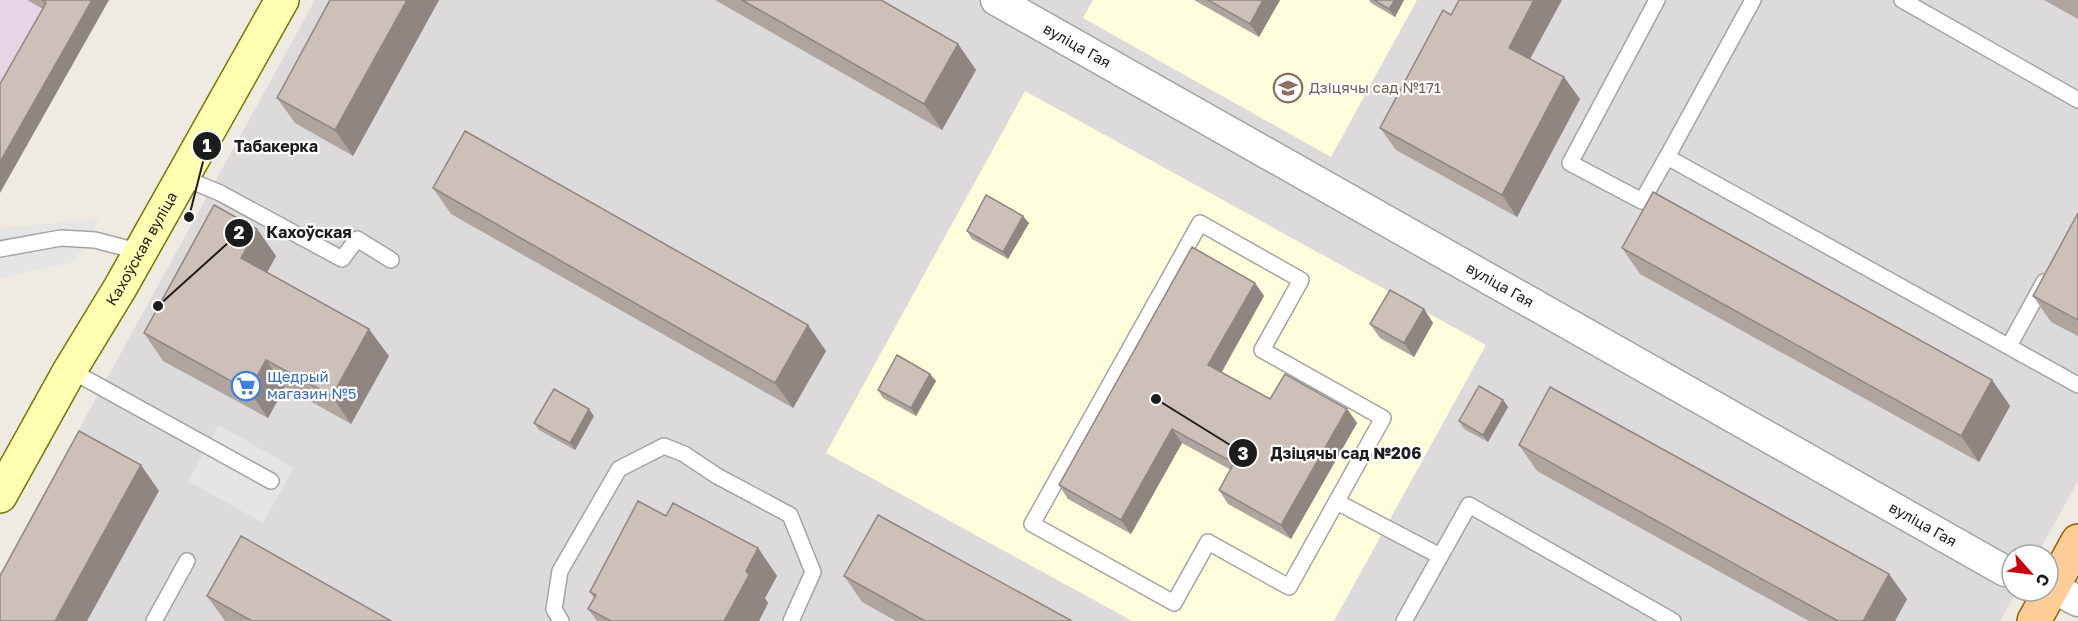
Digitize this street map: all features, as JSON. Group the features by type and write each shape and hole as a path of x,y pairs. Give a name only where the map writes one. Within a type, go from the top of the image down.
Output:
{"main road":[{"name":"Кахоўская вуліца","path":"0,496 70,370 141,252 282,0"},
{"path":"2034,621 2065,594 2078,541"}],"street":[{"name":"вуліца Гая","path":"996,0 2000,568"}],"lane":[{"path":"1658,0 1570,163 1642,201 1753,0"},
{"path":"1902,0 2078,100"},
{"path":"1666,157 2078,385"},
{"path":"183,177 220,193 342,260 357,239 391,260"},
{"path":"1200,223 1301,280 1262,350 1383,418 1337,502 1289,587 1208,542 1174,603 1032,524 1200,223"},
{"path":"0,249 61,238 95,240 141,252"},
{"path":"2009,346 2051,268"},
{"path":"70,370 271,481"},
{"path":"561,621 554,609 560,571 619,469 664,446 684,454 717,476 790,515 813,572 791,621"},
{"path":"1337,502 1440,556"},
{"path":"1404,621 1469,505 1673,621"},
{"path":"154,621 187,561"}],"shaded area":[{"path":"0,0 106,0 0,182"},
{"path":"315,0 2078,0 2078,481 2044,543 2000,543 2000,603 2010,603 2000,621 0,621 0,573"},
{"name":"Дзіцячы сад №171","path":"1093,0 1417,0 1331,157 1083,18"},
{"path":"1025,91 1486,345 1334,621 1132,621 826,453"},
{"path":"99,219 74,262 0,278 0,228"},
{"path":"219,425 294,468 263,523 188,481"}],"building":[{"path":"42,0 92,0 0,162 0,84 46,3"},
{"path":"330,0 407,0 335,130 277,98"},
{"path":"742,0 881,0 958,44 924,104"},
{"path":"1208,0 1263,0 1250,24"},
{"path":"1374,0 1395,0 1389,9"},
{"path":"1459,0 1534,0 1509,48 1564,77 1502,195 1380,128 1443,10 1451,15"},
{"path":"465,131 808,325 775,383 433,188"},
{"path":"1653,192 1992,380 1961,436 1622,248"},
{"path":"986,195 1023,216 1003,252 967,231"},
{"path":"214,205 257,229 241,258 369,329 332,396 266,360 249,391 144,333"},
{"path":"2078,213 2078,320 2033,296"},
{"path":"1192,247 1255,283 1208,365 1270,399 1285,374 1347,409 1281,525 1219,490 1234,463 1172,429 1121,520 1059,485"},
{"path":"1390,290 1424,309 1404,343 1370,324"},
{"path":"897,355 930,374 911,408 878,390"},
{"path":"1479,386 1503,400 1483,435 1459,421"},
{"path":"1550,387 1889,574 1863,621 1838,621 1519,445"},
{"path":"554,389 589,409 570,443 534,423"},
{"path":"79,431 141,465 55,621 0,621 0,576"},
{"path":"638,501 666,516 673,503 758,548 746,571 749,575 724,621 611,621 588,609 596,595 590,592"},
{"path":"878,515 1072,621 925,621 844,576"},
{"path":"241,536 391,621 252,621 207,596"}],"place":[{"name":"Дзіцячы сад №171","path":"1288,88"},
{"name":"Табакерка","path":"189,217"},
{"name":"Кахоўская","path":"158,306"},
{"name":"Щедрый магазин №5","path":"246,386"},
{"name":"Дзіцячы сад №206","path":"1156,399"}]}
